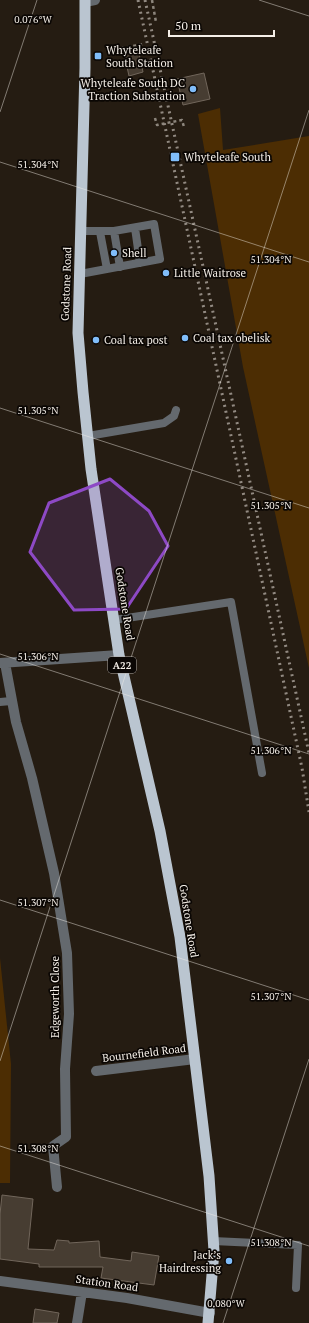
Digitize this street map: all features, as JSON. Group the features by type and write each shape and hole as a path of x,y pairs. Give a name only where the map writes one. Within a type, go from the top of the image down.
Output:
{"highway":[{"name":"Godstone Road","path":"87,1 78,333 91,469 119,655 160,832 180,937 209,1176 213,1241 209,1318"}],"street":[{"path":"3,663 119,655"},
{"name":"Edgeworth Close","path":"3,663 54,873 67,953 69,1014 65,1069 66,1137 53,1146 56,1187"},
{"name":"Bournefield Road","path":"96,1071 195,1058"},
{"name":"Station Road","path":"0,1281 176,1306 209,1318"},
{"path":"77,1323 82,1292"}],"lane":[{"path":"80,274 160,260 154,224 114,231 81,231"},
{"path":"135,228 140,263"},
{"path":"114,231 120,267"},
{"path":"100,232 107,269"},
{"path":"88,436 164,423 174,416 176,410"},
{"path":"114,620 230,602 262,773"},
{"path":"0,702 11,701"},
{"path":"213,1241 298,1245 296,1288"}],"path":[{"path":"152,0 156,22"},
{"path":"116,46 124,48 143,44"},
{"path":"155,118 157,125 182,120 184,127"}],"highlighted area":[{"path":"110,479 149,511 168,546 126,609 74,610 30,552 49,503"}],"shaded area":[{"path":"220,108 223,150 309,136 309,668 243,367 198,114"},
{"path":"0,958 11,1064 10,1183 0,1183"}],"building":[{"path":"138,49 143,72 129,76 124,53"},
{"name":"Whyteleafe South DC Traction Substation","path":"204,73 210,99 183,105 177,79"},
{"path":"2,1195 33,1199 28,1249 54,1250 57,1240 69,1241 69,1243 99,1241 100,1257 131,1261 132,1252 159,1256 154,1285 101,1278 103,1267 39,1267 39,1264 0,1259 0,1214"},
{"path":"35,1309 59,1313 57,1323 33,1323"}],"railway":[{"path":"138,0 302,768 309,812"},
{"path":"145,0 309,753"}],"place":[{"name":"Whyteleafe South Station","path":"98,56"},
{"name":"Whyteleafe South DC Traction Substation","path":"193,89"},
{"name":"Whyteleafe South","path":"175,157"},
{"name":"Shell","path":"114,253"},
{"name":"Little Waitrose","path":"166,273"},
{"name":"Coal tax obelisk","path":"185,338"},
{"name":"Coal tax post","path":"96,340"},
{"name":"Jack’s Hairdressing","path":"229,1261"}]}
